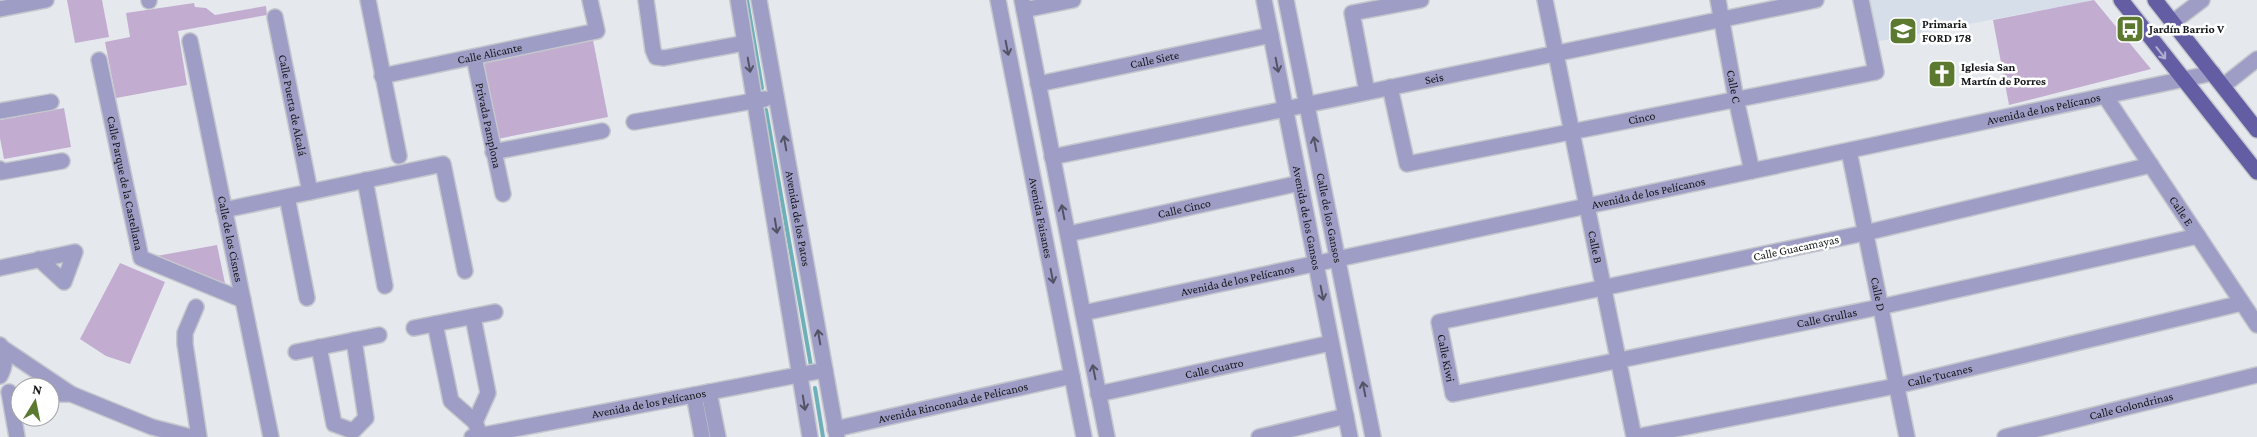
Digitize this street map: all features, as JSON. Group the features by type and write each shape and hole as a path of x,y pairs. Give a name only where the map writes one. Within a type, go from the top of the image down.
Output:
{"main road":[{"path":"2121,0 2182,80 2257,172"},
{"path":"2156,0 2257,130"}],"street":[{"path":"0,9 46,0"},
{"path":"368,0 382,76 400,156"},
{"name":"Calle Alicante","path":"382,76 597,31 590,0"},
{"path":"646,0 653,50 656,56 664,58 745,43"},
{"name":"Avenida de los Patos","path":"738,0 756,100 810,437"},
{"name":"Avenida de los Patos","path":"759,0 836,433"},
{"name":"Avenida Faisanes","path":"998,0 1084,437"},
{"path":"1023,5 1073,0"},
{"name":"Avenida de los Gansos","path":"1264,0 1350,437"},
{"name":"Calle de los Gansos","path":"1286,0 1374,437"},
{"path":"1367,92 1352,13 1380,4 1421,0"},
{"name":"Calle B","path":"1545,0 1634,437"},
{"name":"Calle C","path":"1718,0 1736,99 1752,171"},
{"name":"Seis","path":"1052,157 1816,0"},
{"name":"Cinco","path":"1390,88 1407,164 1876,72 1861,0"},
{"path":"2173,22 2202,0"},
{"name":"Avenida Faisanes","path":"1023,5 1107,437"},
{"name":"Calle Puerta de Alcalá","path":"275,18 310,192"},
{"name":"Calle Siete","path":"1038,84 1271,35"},
{"name":"Calle de los Cisnes","path":"190,42 271,437"},
{"name":"Privada Pamplona","path":"474,57 503,194"},
{"path":"2223,86 2257,59"},
{"name":"Calle Parque de la Castellana","path":"99,60 141,258 242,300"},
{"name":"Avenida de los Pelícanos","path":"1083,313 2213,73"},
{"name":"Calle E","path":"2105,96 2257,325"},
{"path":"634,122 776,97"},
{"path":"0,111 52,102"},
{"path":"494,152 602,131"},
{"name":"Calle D","path":"1848,151 1907,437"},
{"path":"0,169 0,172 62,161"},
{"path":"224,210 444,164 465,271"},
{"name":"Calle Guacamayas","path":"1439,322 1865,233 2151,165"},
{"path":"365,180 385,286"},
{"name":"Calle Cinco","path":"1068,234 1300,183"},
{"path":"287,197 307,298"},
{"name":"Calle Grullas","path":"1454,394 1880,307 2198,236"},
{"path":"0,268 39,259"},
{"name":"Calle Tucanes","path":"1634,437 1896,386 2242,303"},
{"path":"196,307 186,332 186,344 199,437"},
{"path":"414,328 495,312"},
{"path":"472,317 488,393 476,431"},
{"name":"Calle Kiwi","path":"1439,322 1454,394"},
{"path":"434,324 451,401 476,431"},
{"path":"296,352 379,335"},
{"path":"319,347 334,424 354,434 366,418 354,340"},
{"name":"Calle Cuatro","path":"1098,394 1331,342"},
{"path":"0,376 5,363 1,346"},
{"path":"1,346 71,394 152,427 191,437"},
{"name":"Avenida de los Pelícanos","path":"476,431 825,370"},
{"name":"Calle Golondrinas","path":"2005,437 2257,375"},
{"name":"Avenida Rinconada de Pelícanos","path":"836,433 1072,376"},
{"path":"701,393 702,437"},
{"path":"701,393 718,437"},
{"path":"60,394 71,394"},
{"path":"1259,437 1346,416"},
{"path":"152,427 167,437"}],"shaded area":[{"path":"67,0 102,0 109,37 75,43"},
{"name":"Primaria FORD 178","path":"1867,0 2094,0 1875,42"},
{"path":"2094,0 2151,69 2009,105 1993,20"},
{"path":"194,3 195,7 206,8 215,15 266,6 267,15 178,31 187,85 116,98 105,42 130,37 126,13"},
{"path":"593,40 608,117 497,139 482,62"},
{"path":"64,108 71,147 4,159 0,138 0,120"},
{"path":"217,245 226,288 151,257"},
{"path":"120,263 165,282 130,364 106,356 80,339"}],"waterway":[{"path":"747,0 762,88"},
{"path":"766,110 811,366"},
{"path":"815,388 823,437"}],"place":[{"name":"Jardín Barrio V","path":"2130,29"},
{"name":"Primaria FORD 178","path":"1903,31"},
{"name":"Iglesia San Martín de Porres","path":"1942,74"}]}
